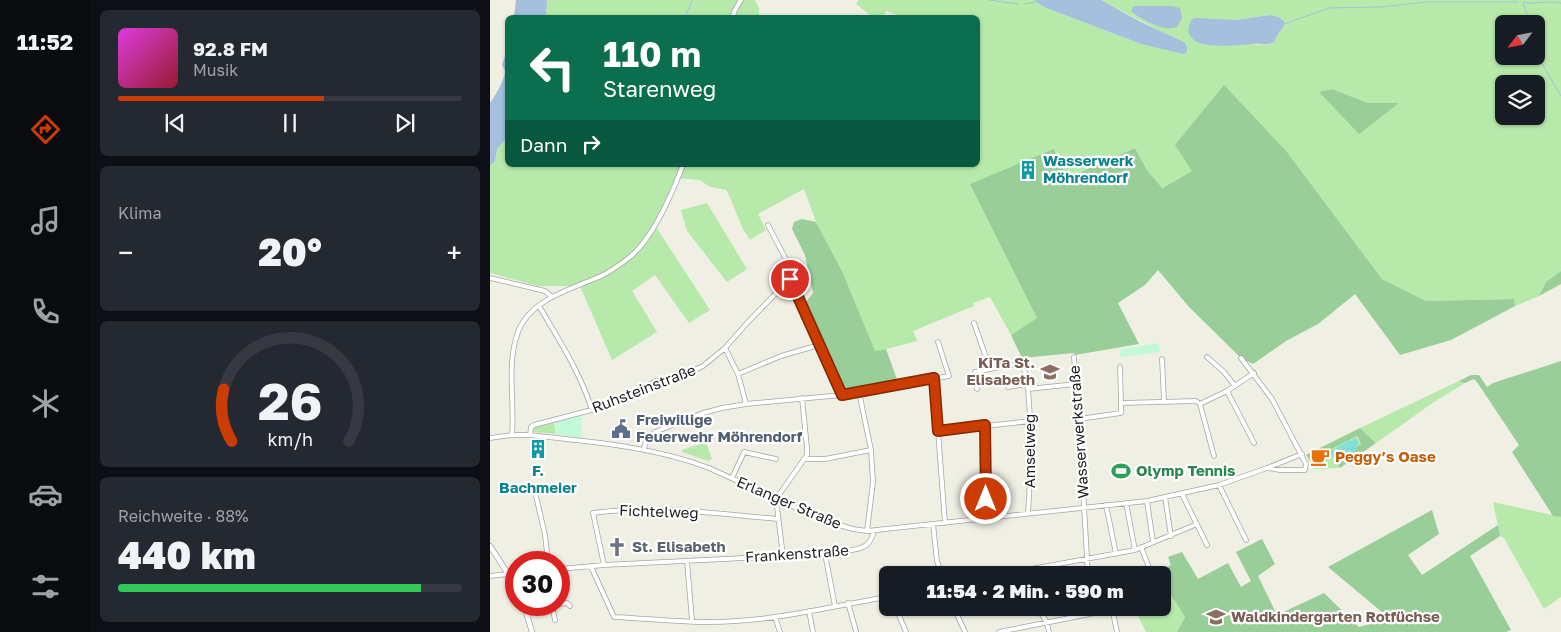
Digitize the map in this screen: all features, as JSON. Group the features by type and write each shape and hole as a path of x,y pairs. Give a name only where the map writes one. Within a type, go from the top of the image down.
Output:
{"street":[{"path":"733,15 742,0"},
{"path":"512,435 512,364 518,333 524,319 552,297 608,272 631,257 658,220 682,167"},
{"path":"768,224 793,273 793,278 790,279 842,395"},
{"path":"490,278 545,291 552,297"},
{"name":"Ruhsteinstraße","path":"530,435 534,425 614,404 656,381 695,371 725,348 790,279"},
{"path":"539,306 574,364 585,387 592,410"},
{"path":"974,323 990,369 975,372 977,389"},
{"path":"644,449 646,440 650,435 702,413 746,404 842,395 949,376 938,342"},
{"path":"738,374 781,356 819,345"},
{"path":"725,348 738,374 746,404"},
{"name":"Wasserwerkstraße","path":"1074,357 1087,566"},
{"path":"1207,357 1224,372 1235,386"},
{"path":"1241,358 1272,400 1302,454"},
{"path":"1162,359 1164,401"},
{"name":"Amselweg","path":"990,369 1023,363 1028,387 1031,420 1028,513"},
{"path":"1079,419 1122,413 1120,367"},
{"path":"1200,404 1227,391 1254,374"},
{"path":"934,378 945,523"},
{"path":"1008,387 1076,384"},
{"path":"1227,391 1254,443"},
{"path":"859,392 871,450 873,482 867,531"},
{"path":"782,556 776,499 804,460 807,448 802,398"},
{"path":"1121,403 1196,401 1200,404 1214,456"},
{"path":"938,431 1031,420"},
{"path":"985,425 986,518"},
{"name":"Erlanger Straße","path":"490,438 530,435 644,449 690,460 835,525 867,531 1147,501 1219,485 1302,454 1306,464 1305,470 1267,468"},
{"path":"804,460 825,459 871,450"},
{"path":"732,478 744,452 776,459"},
{"path":"1219,485 1246,540"},
{"path":"1182,494 1207,545"},
{"path":"536,496 547,551"},
{"path":"1165,497 1171,536"},
{"path":"1147,501 1153,542"},
{"path":"1126,504 1135,550"},
{"path":"1106,505 1116,554"},
{"name":"Fichtelweg","path":"604,565 593,513 622,509 673,510 778,519"},
{"path":"933,524 939,566"},
{"path":"1048,566 1135,550 1197,524"},
{"name":"Frankenstraße","path":"570,568 825,554 862,549 869,544 874,531"},
{"path":"490,546 505,568"},
{"path":"1141,548 1148,566"},
{"path":"825,554 836,606"},
{"path":"687,561 692,621"},
{"path":"592,566 592,572 614,617 736,621 775,617 879,599"},
{"path":"490,576 505,574"},
{"path":"848,604 856,631"},
{"path":"809,610 813,632"},
{"path":"527,616 532,632"},
{"path":"554,616 555,620"},
{"path":"899,616 906,632"},
{"path":"958,616 965,632"},
{"path":"1043,616 1049,632"},
{"path":"999,632 1080,616"},
{"path":"1114,616 1117,632"},
{"path":"775,617 780,632"}],"green space":[{"path":"547,0 755,0 759,8 759,15 546,15"},
{"path":"859,0 1035,0 1046,8 1141,44 1185,54 1188,50 1187,45 1101,0 1561,0 1561,271 1546,282 1539,296 1515,306 1514,299 1426,301 1382,279 1287,152 1192,171 1161,188 1147,170 1135,148 1066,178 1054,149 1037,318 1011,335 990,297 973,303 974,306 913,331 917,341 875,352 842,271 816,222 804,189 758,214 766,230 750,240 743,229 726,190 710,187 700,180 677,178 656,227 710,310 689,323 655,275 632,291 657,332 612,360 580,286 538,286 490,273 490,165 495,162 497,149 505,140 505,167 980,167 980,15 898,15 887,11 884,15 870,15 856,4","holes":["1275,16 1283,21 1284,26 1271,44 1232,41 1189,33 1191,20 1235,20","1332,89 1368,103 1319,92"]},
{"path":"1224,85 1287,152 1382,279 1426,301 1514,299 1515,306 1451,340 1400,355 1355,294 1318,324 1286,341 1253,364 1241,358 1189,307 1158,270 1145,285 1118,303 1139,344 1075,355 1074,353 1022,358 1011,335 1037,318 970,184 1054,149 1067,178 1135,148 1147,170 1162,188 1192,171 1175,145"},
{"path":"1332,89 1368,103 1399,103 1359,134 1319,92"},
{"path":"707,203 747,269 727,282 687,231 681,210"},
{"path":"802,219 816,222 842,271 875,351 886,349 898,382 844,391 804,304 813,293 805,255 792,229 794,222"},
{"path":"1561,271 1561,284 1539,296 1546,282"},
{"path":"1158,343 1160,352 1120,357 1119,350"},
{"path":"1561,361 1561,517 1553,516 1512,452 1519,445 1477,382 1474,379 1465,383 1459,381 1471,375 1479,375 1487,387 1493,383"},
{"path":"1459,381 1465,383 1434,402 1376,443 1360,428"},
{"path":"581,415 582,438 556,434 554,423"},
{"path":"554,423 556,434 533,431 535,427"},
{"path":"1360,428 1376,443 1340,468 1337,463 1356,450 1355,448 1361,444 1357,436 1327,451 1329,455 1323,458 1321,454 1317,456 1319,461 1323,460 1325,464 1320,468 1315,466 1306,455"},
{"path":"1356,436 1361,444 1357,450 1337,463 1340,468 1314,469 1306,455 1326,445"},
{"path":"706,442 712,459 708,461 682,452 682,450"},
{"path":"1493,502 1561,517 1561,597 1544,609 1504,538 1500,536"},
{"path":"1432,510 1439,534 1408,555 1422,575 1498,525 1500,536 1470,556 1511,630 1506,632 1177,632 1185,617 1171,595 1171,566 1169,566 1171,565 1168,557 1182,552 1198,579 1228,563 1241,587 1251,581 1236,552 1262,539 1275,564 1258,576 1277,615 1324,593 1359,627 1389,618 1328,567"},
{"path":"1171,595 1185,617 1177,632 1146,632 1138,616 1171,616"}],"shaded area":[{"path":"516,0 547,0 546,15 514,15"},
{"path":"1035,0 1101,0 1141,22 1184,42 1187,51 1183,54 1141,44 1046,8"},
{"path":"1133,6 1172,6 1180,8 1182,18 1177,27 1159,27 1131,11"},
{"path":"1270,15 1281,18 1284,25 1274,42 1270,44 1210,45 1199,43 1192,38 1189,31 1191,20 1195,18 1235,20"},
{"path":"505,56 505,71 502,65"},
{"path":"505,71 505,140 497,149 495,162 490,165 490,103"},
{"path":"1356,438 1359,444 1355,447 1356,450 1336,462 1330,452"}],"waterway":[{"path":"686,15 692,0"},
{"path":"989,0 1018,4"},
{"path":"1024,4 1036,2"},
{"path":"1284,24 1329,8 1380,7 1427,2 1518,2"},
{"path":"1523,2 1561,3"},
{"path":"1523,3 1528,15"},
{"path":"1543,65 1561,96"}],"place":[{"name":"Wasserwerk Möhrendorf","path":"1028,170"},
{"name":"KiTa St. Elisabeth","path":"1050,372"},
{"name":"Freiwillige Feuerwehr Möhrendorf","path":"621,429"},
{"name":"F. Bachmeier","path":"538,449"},
{"name":"Peggy’s Oase","path":"1320,457"},
{"name":"Olymp Tennis","path":"1121,471"},
{"name":"St. Elisabeth","path":"617,547"},
{"name":"Waldkindergarten Rotfüchse","path":"1216,617"}],"route":[{"path":"790,279 842,395 934,378 938,431 985,425 986,499"}]}
